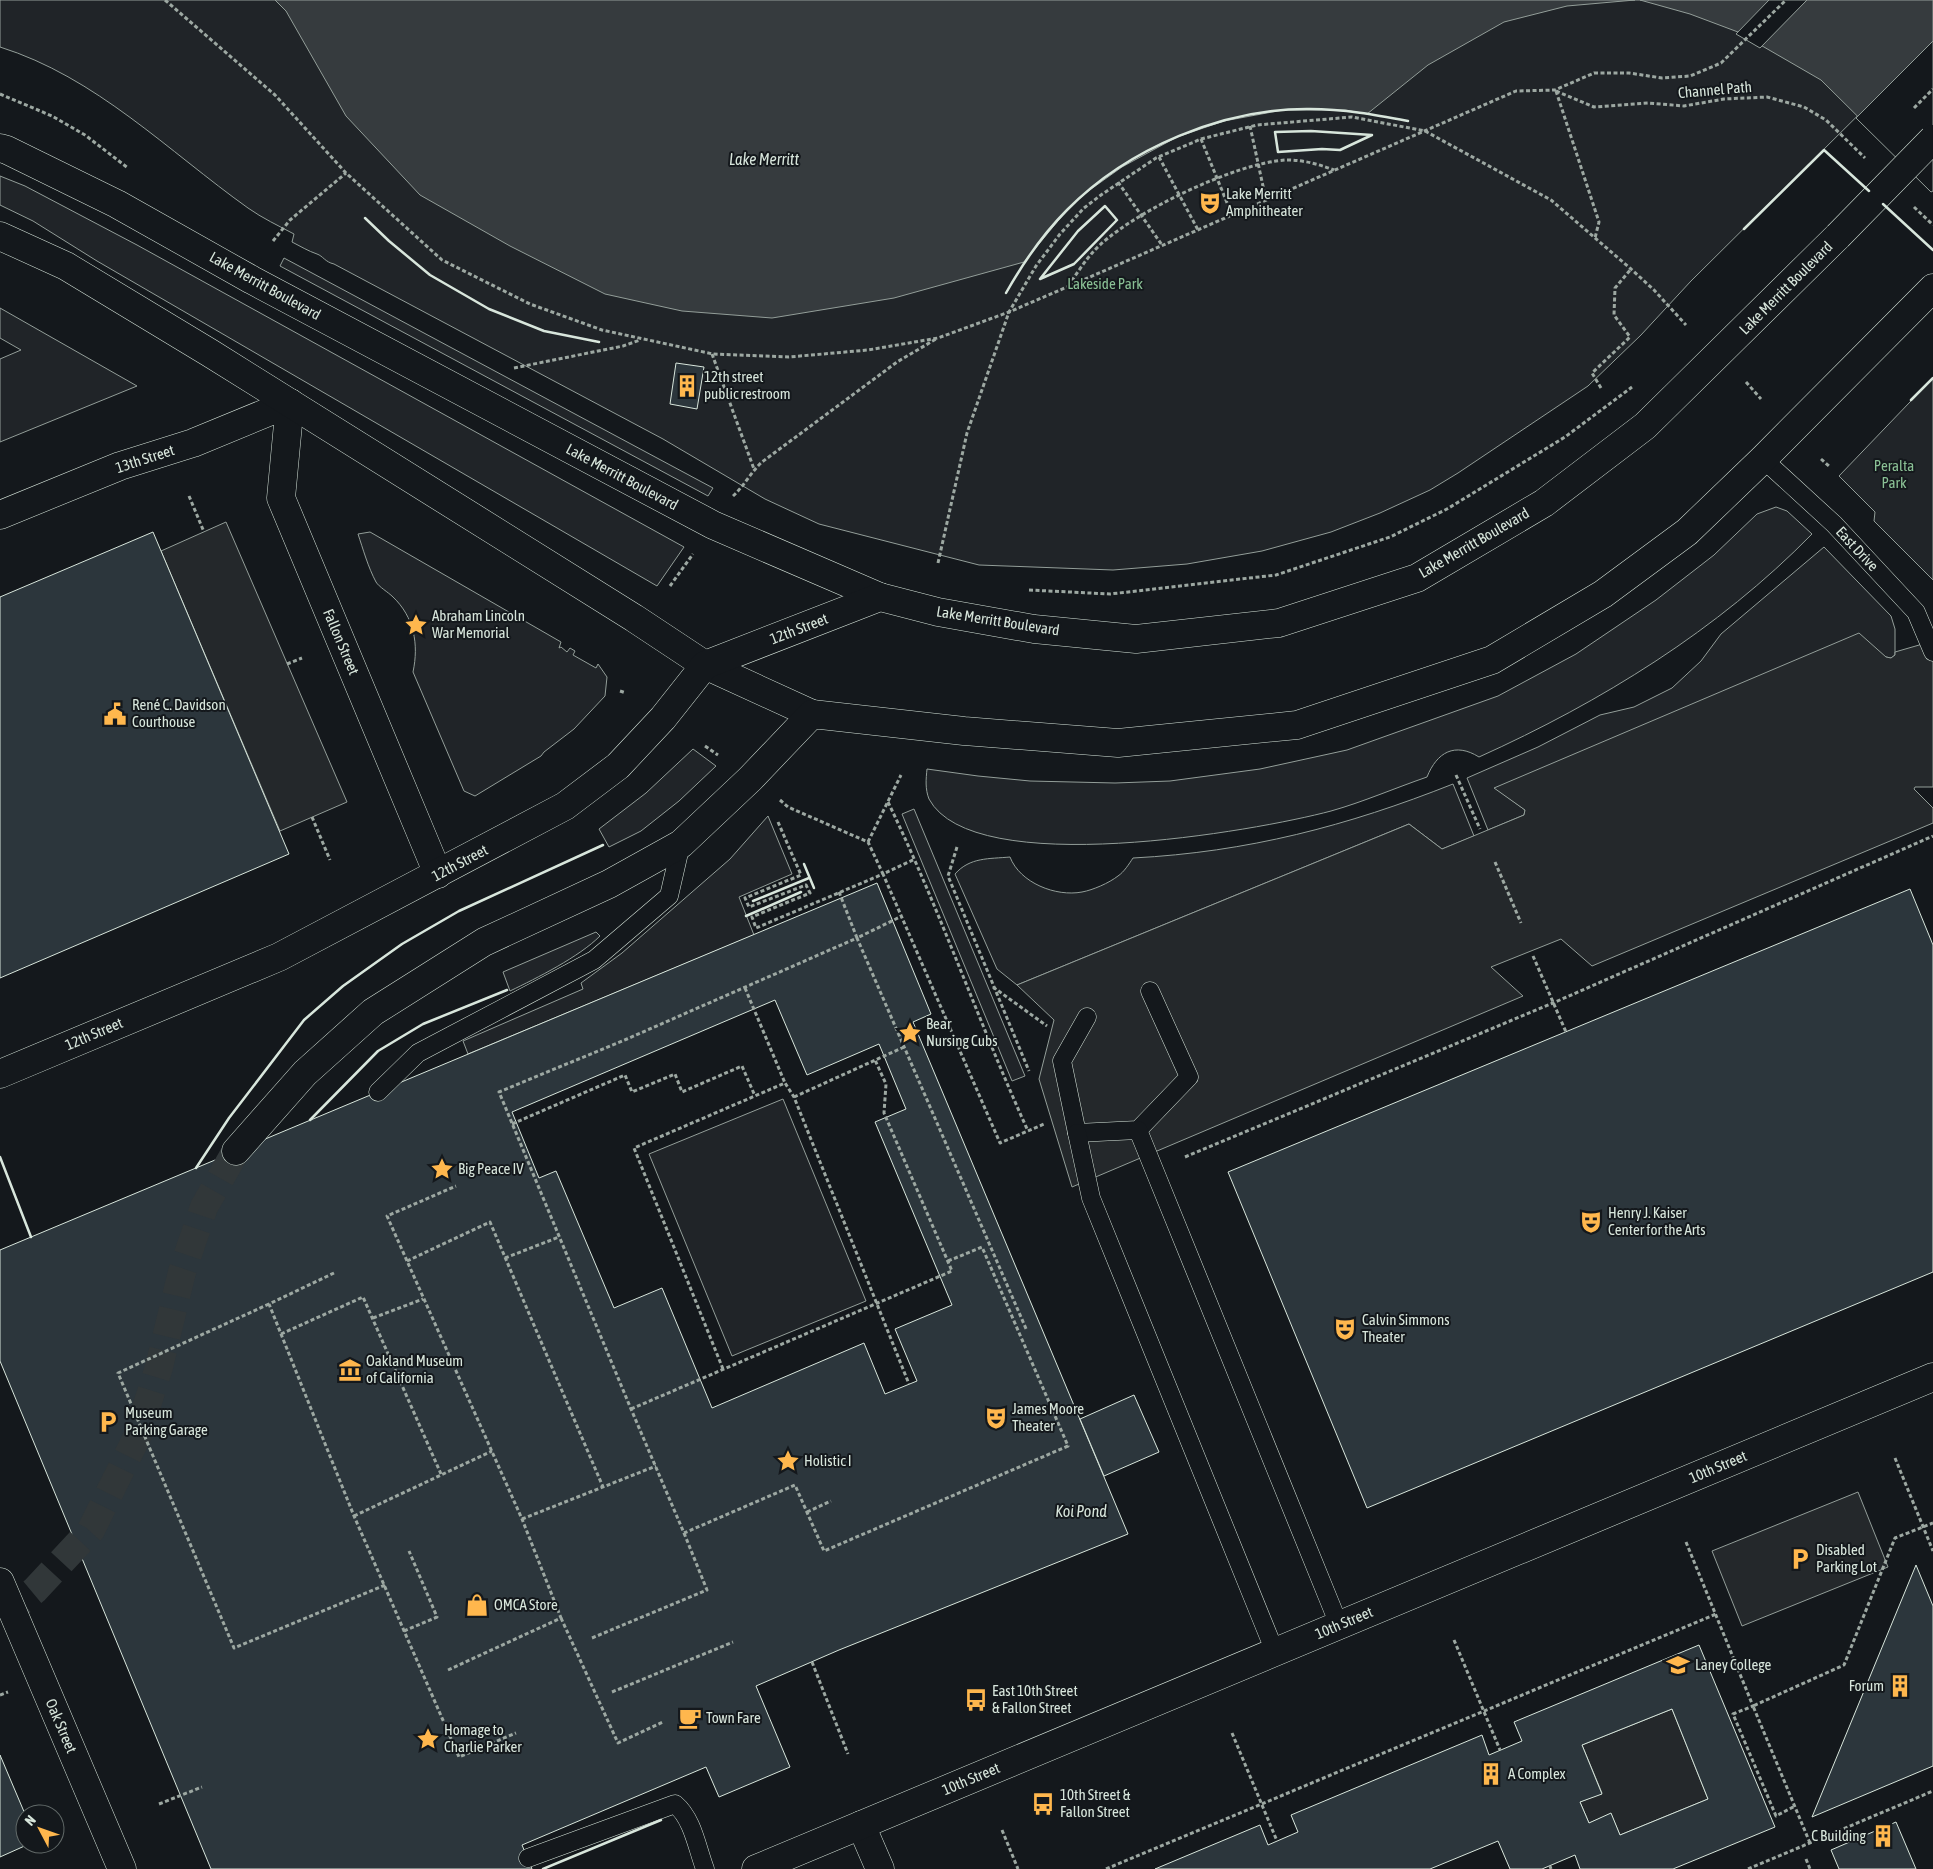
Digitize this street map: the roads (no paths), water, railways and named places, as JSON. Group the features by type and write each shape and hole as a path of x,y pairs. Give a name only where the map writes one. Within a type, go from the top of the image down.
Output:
{"main road":[{"name":"Lake Merritt Boulevard","path":"0,148 117,204 260,285 713,525 880,597 938,612 1034,629 1136,639 1280,623 1417,578 1544,503 1645,426 1838,236 1933,139"},
{"path":"0,236 66,266 290,403 634,618 705,665 812,714 964,731 1118,744 1297,725 1492,660 1603,594 1687,532 1763,459 1933,288"},
{"name":"13th Street","path":"0,515 120,466 193,443 290,403"},
{"name":"Fallon Street","path":"290,403 280,498 438,874"},
{"name":"12th Street","path":"0,1074 279,957 565,806 618,766 663,718 705,665 880,597"},
{"path":"236,1151 305,1072 373,1012 484,942 609,884 681,844 750,779 812,714"},
{"name":"10th Street","path":"756,1869 1933,1377"},
{"name":"Oak Street","path":"0,1582 122,1869"},
{"path":"861,1825 880,1869"}],"lane":[{"name":"East Drive","path":"1763,459 1834,524 1916,612 1933,652"},
{"path":"378,1092 418,1053 594,960 668,896 681,844"},
{"path":"1077,1133 1138,1130 1189,1077 1150,991"},
{"path":"1087,1017 1062,1060 1091,1198 1275,1652"},
{"path":"1138,1130 1339,1625"},
{"path":"528,1858 675,1804 682,1810 688,1820 705,1869"}],"water":[{"name":"Lake Merritt","path":"275,0 1635,0 1567,6 1504,22 1428,65 1367,114 1345,110 1283,110 1224,121 1177,137 1122,167 1087,192 1067,210 1024,262 894,298 772,318 682,311 605,294 510,246 420,195 346,116 286,11"},
{"path":"1640,0 1933,0 1933,191 1821,80 1738,32 1690,14"}],"tunnel":[{"path":"0,1619 35,1590 91,1530 137,1437 159,1367 182,1272 204,1207 236,1151"}],"place":[{"name":"Lake Merritt Amphitheater","path":"1210,203"},
{"name":"12th street public restroom","path":"687,386"},
{"name":"Abraham Lincoln War Memorial","path":"416,625"},
{"name":"René C. Davidson Courthouse","path":"115,714"},
{"name":"Bear Nursing Cubs","path":"910,1033"},
{"name":"Big Peace IV","path":"442,1169"},
{"name":"Henry J. Kaiser Center for the Arts","path":"1591,1222"},
{"name":"Calvin Simmons Theater","path":"1345,1329"},
{"name":"Oakland Museum of California","path":"350,1370"},
{"name":"James Moore Theater","path":"996,1418"},
{"name":"Museum Parking Garage","path":"108,1422"},
{"name":"Holistic I","path":"788,1461"},
{"name":"Disabled Parking Lot","path":"1800,1559"},
{"name":"OMCA Store","path":"477,1605"},
{"name":"Laney College","path":"1678,1665"},
{"name":"Forum","path":"1900,1686"},
{"name":"East 10th Street & Fallon Street","path":"976,1700"},
{"name":"Town Fare","path":"690,1718"},
{"name":"Homage to Charlie Parker","path":"428,1739"},
{"name":"A Complex","path":"1491,1774"},
{"name":"10th Street & Fallon Street","path":"1043,1804"},
{"name":"C Building","path":"1883,1836"}],"park label":[{"name":"Lakeside Park","path":"1105,284"},
{"name":"Peralta Park","path":"1894,474"}],"water label":[{"name":"Koi Pond","path":"1081,1511"}]}
